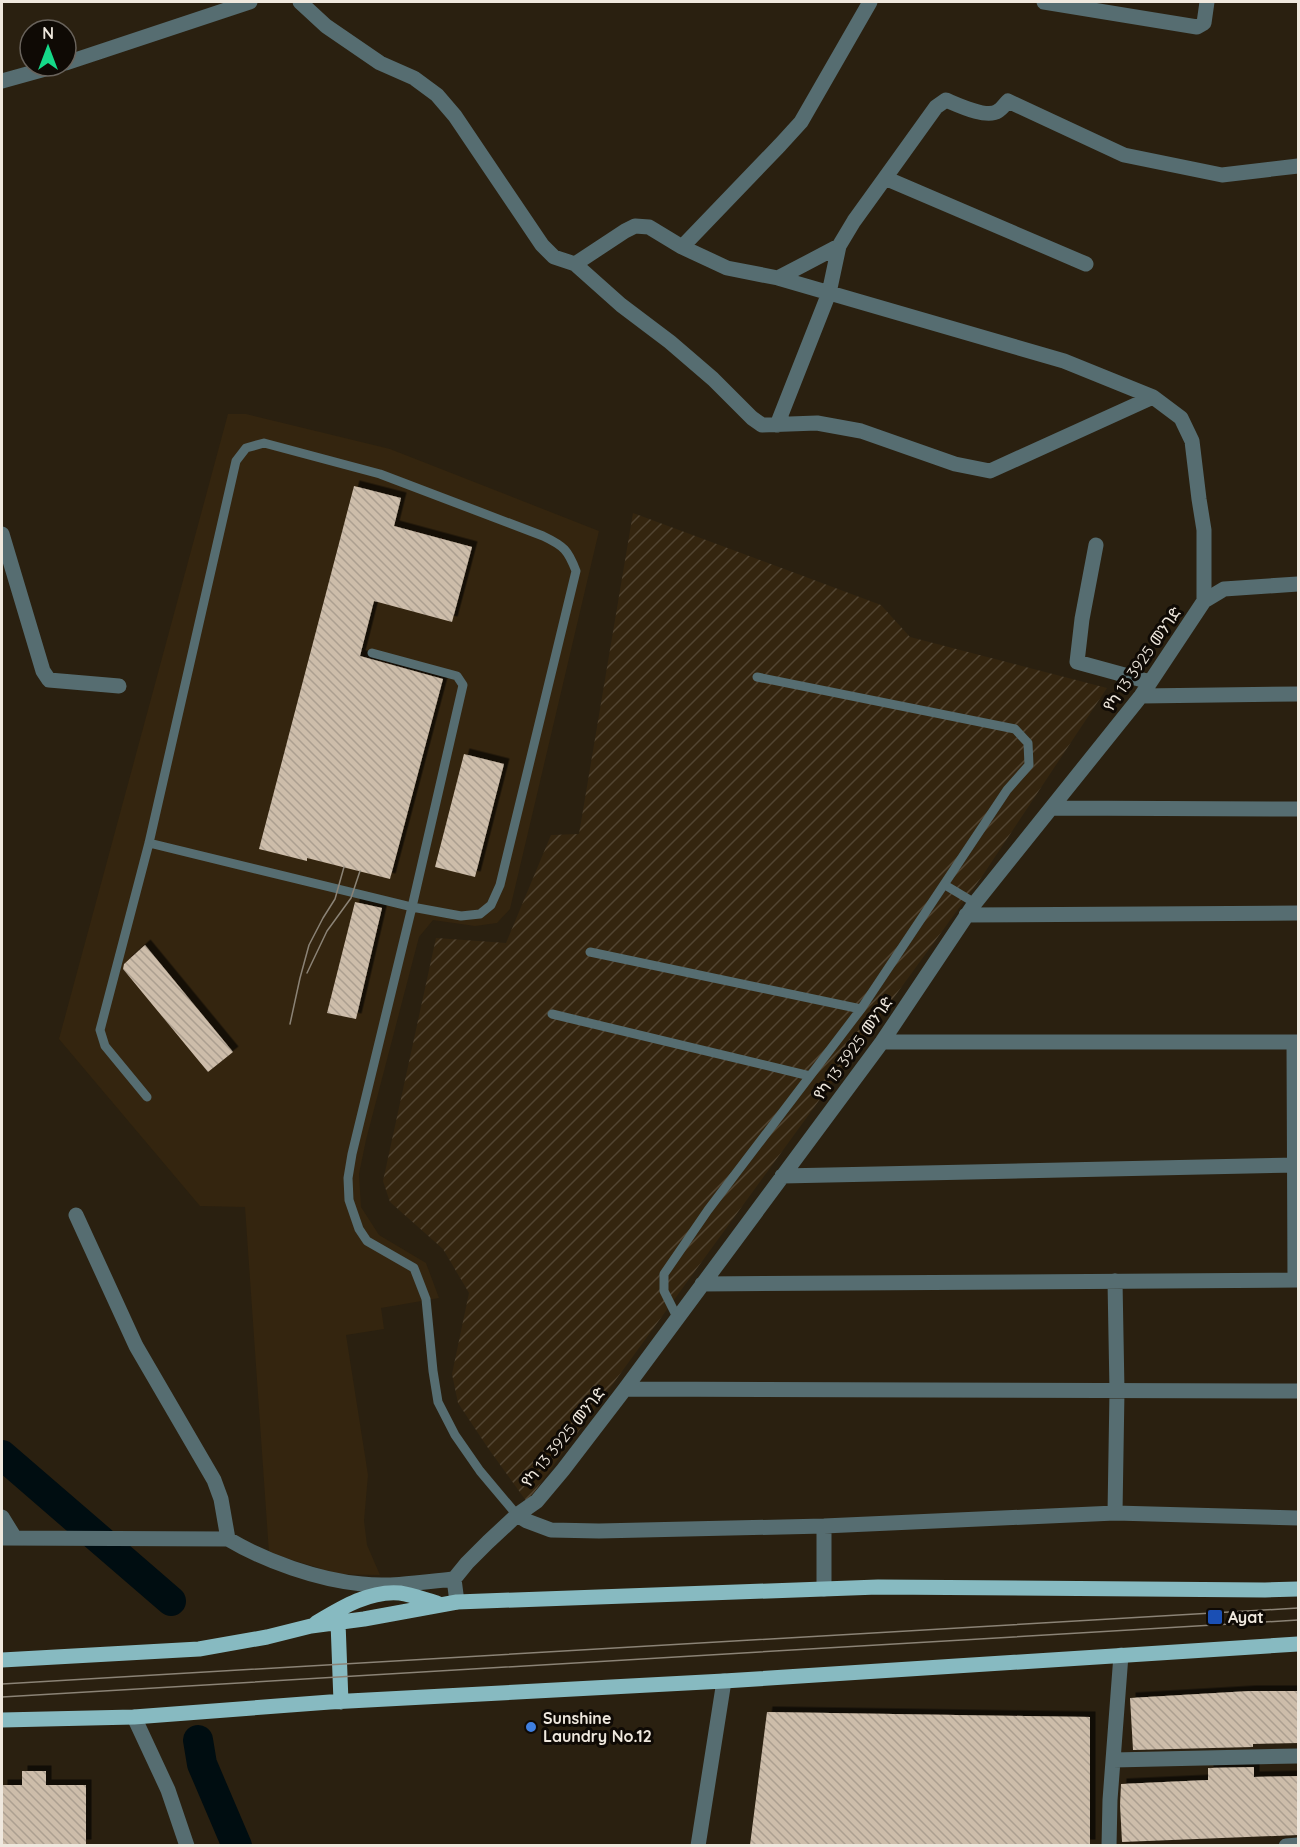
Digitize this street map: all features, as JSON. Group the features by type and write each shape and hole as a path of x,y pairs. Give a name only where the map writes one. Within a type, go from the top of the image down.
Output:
{"main road":[{"path":"2,1659 199,1649 267,1637 311,1626 364,1619 449,1603 879,1587 1299,1589"},
{"path":"311,1626 346,1605 374,1596 399,1593 449,1603"},
{"path":"338,1622 341,1702"},
{"path":"2,1720 134,1718 341,1702 724,1681 1299,1644"}],"street":[{"path":"78,59 250,2"},
{"path":"300,2 326,26 380,63 414,78 436,95 455,116 542,245 554,257 575,264 621,305 670,342 713,379 762,425 817,423 861,431 955,464 990,471 1153,397"},
{"path":"682,247 801,122 870,2"},
{"path":"1044,2 1197,27 1204,23 1207,2"},
{"path":"2,81 18,77"},
{"path":"777,425 828,293 839,246 854,221 936,107 946,100 991,114 998,112 1008,101 1124,155 1222,176 1299,166"},
{"path":"885,178 1086,264"},
{"path":"575,264 625,231 635,226 649,227 682,247 727,268 778,278 1064,361 1153,397 1181,418 1192,441 1198,499 1204,530 1204,601"},
{"path":"778,278 839,246"},
{"path":"2,534 43,671 49,680 119,686"},
{"path":"1096,545 1082,619 1077,662 1150,682"},
{"name":"የካ 13 3925 መንገድ","path":"454,1579 467,1563 518,1515 537,1501 563,1470 882,1042 971,909 1141,696 1204,601 1224,589 1299,584"},
{"path":"1141,696 1299,694"},
{"path":"1052,808 1299,809"},
{"path":"971,909 1299,913"},
{"path":"702,1284 1297,1280 1296,1042 882,1042"},
{"path":"782,1176 1296,1165"},
{"path":"76,1215 136,1346 214,1480 221,1499 228,1539"},
{"path":"1115,1281 1117,1391 1115,1513"},
{"path":"625,1389 1299,1391"},
{"path":"518,1515 551,1530 610,1531 824,1526 1115,1513 1299,1518"},
{"path":"2,1517 8,1538 228,1539 246,1550 318,1575 362,1584 454,1579 449,1603"},
{"path":"824,1526 824,1589"},
{"path":"1109,1845 1110,1800 1121,1655"},
{"path":"698,1845 724,1681"},
{"path":"134,1718 168,1790 187,1845"},
{"path":"1113,1760 1299,1756"},
{"path":"1286,1845 1299,1845"}],"lane":[{"path":"147,1097 105,1046 100,1030 149,843 236,461 246,448 264,443 380,474 543,536 557,543 570,554 576,571 500,885 491,905 480,914 461,916 412,907 149,843"},
{"path":"372,653 457,676 463,685 352,1154 348,1178 349,1200 358,1229 367,1241 414,1268 426,1299 438,1402 455,1435 480,1471 518,1515"},
{"path":"677,1317 664,1291 664,1274 708,1210 861,1009 1007,790 1029,765 1028,743 1015,729 757,677"},
{"path":"945,885 971,909"},
{"path":"590,952 861,1009"},
{"path":"552,1014 810,1076"}],"shaded area":[{"path":"228,414 246,414 390,449 599,531 510,909 497,923 475,926 433,920 419,937 366,1140 359,1174 361,1207 379,1235 426,1263 439,1298 381,1308 384,1329 346,1335 368,1475 364,1521 367,1545 380,1575 326,1574 319,1568 269,1553 245,1207 200,1206 59,1039"},
{"path":"633,513 881,605 910,637 1107,688 983,875 527,1502 458,1403 452,1374 469,1293 443,1249 390,1202 383,1181 436,938 506,943 551,835 579,834"}],"building":[{"path":"354,486 401,498 394,526 472,547 452,622 374,601 360,656 443,679 390,879 307,858 307,861 259,849"},
{"path":"464,754 504,764 475,877 435,867"},
{"path":"355,902 382,908 356,1019 327,1013"},
{"path":"145,945 233,1052 208,1072 123,969 124,964"},
{"path":"1250,1691 1299,1691 1299,1743 1253,1744 1253,1747 1133,1750 1130,1698"},
{"path":"767,1712 1090,1717 1090,1845 750,1845"},
{"path":"1254,1767 1254,1777 1299,1776 1299,1835 1122,1842 1121,1784 1208,1780 1208,1768"},
{"path":"22,1771 46,1771 46,1785 86,1785 86,1845 2,1845 2,1785 22,1785"}],"waterway":[{"path":"2,1455 171,1601"},
{"path":"198,1740 202,1764 237,1846"}],"tram line":[{"path":"290,1024 309,945 335,899 344,867"},
{"path":"307,973 327,931 351,898 360,871"},
{"path":"2,1684 1298,1608"},
{"path":"2,1697 1298,1620"}],"place":[{"name":"Ayat","path":"1215,1617"},
{"name":"Sunshine Laundry No.12","path":"531,1727"}]}
